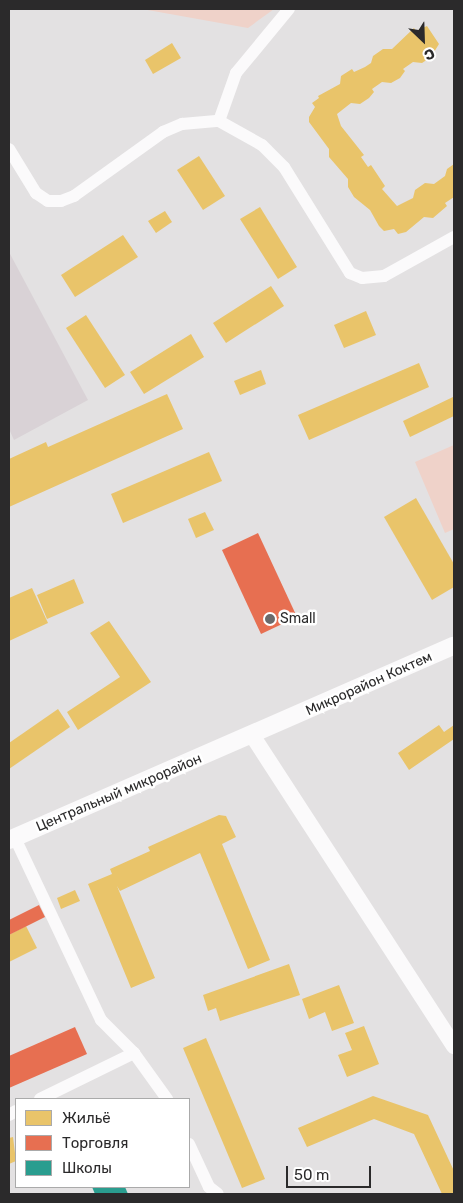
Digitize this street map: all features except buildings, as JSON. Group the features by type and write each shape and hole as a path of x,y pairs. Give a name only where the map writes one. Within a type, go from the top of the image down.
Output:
{"main road":[{"name":"Микрорайон Коктем","path":"252,734 454,646"},
{"name":"Центральный микрорайон","path":"12,839 252,734"}],"street":[{"path":"219,121 236,73 289,9"},
{"path":"9,149 36,193 48,201 61,200 74,196 162,132 182,124 219,121 262,145 284,167 350,273 362,278 384,276 454,238"},
{"path":"252,734 454,1046"},
{"path":"12,839 101,1020 134,1053 166,1098"},
{"path":"42,1098 134,1053"},
{"path":"190,1146 206,1182 218,1194"}],"shaded area":[{"path":"142,9 274,9 248,28"},
{"path":"9,252 88,400 14,440 9,429"},
{"path":"454,445 454,529 445,533 415,462"}],"place":[{"name":"Small","path":"270,619"}]}
